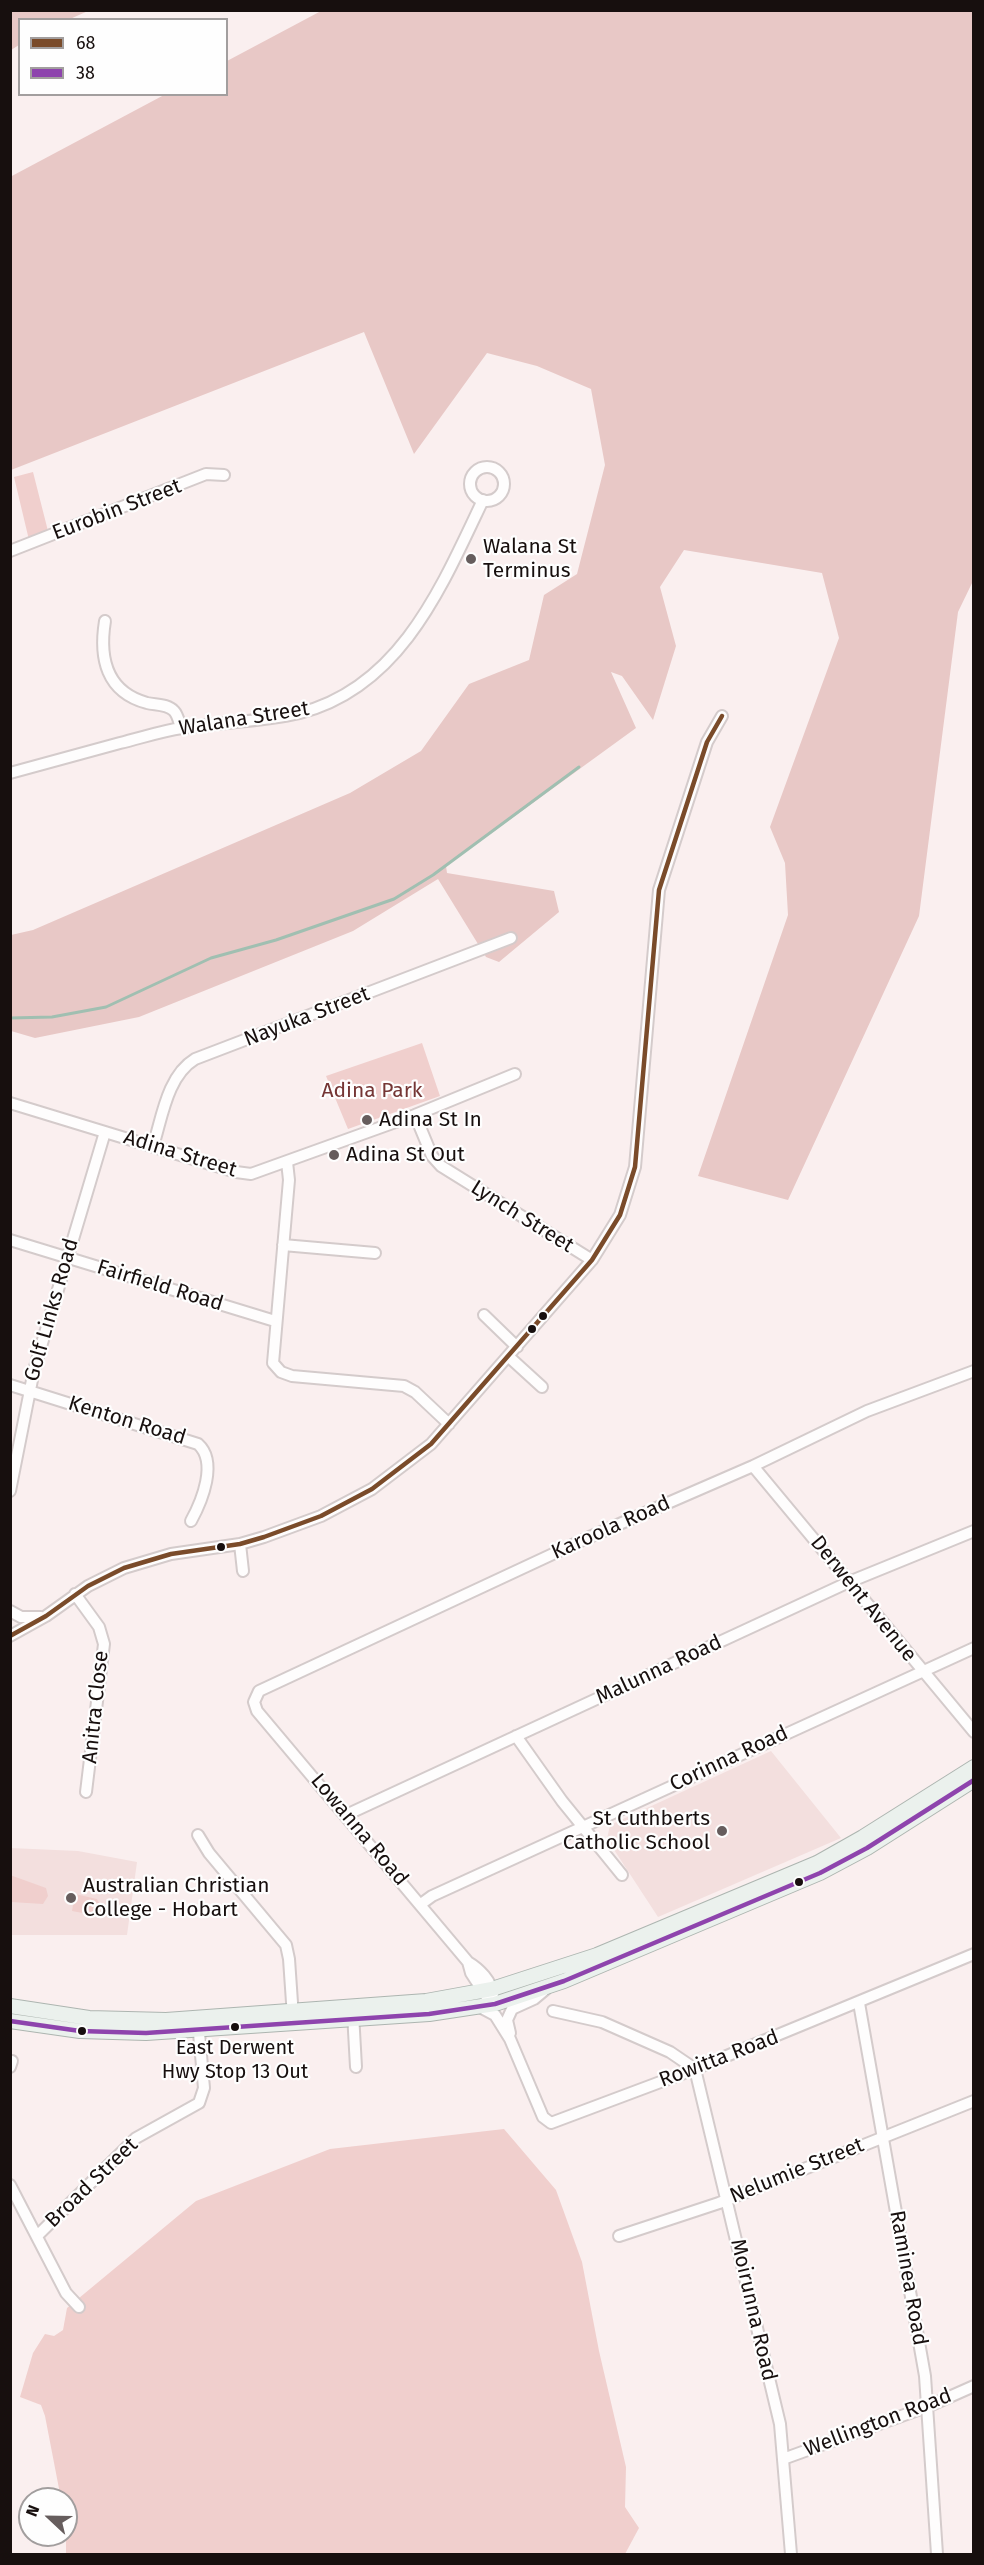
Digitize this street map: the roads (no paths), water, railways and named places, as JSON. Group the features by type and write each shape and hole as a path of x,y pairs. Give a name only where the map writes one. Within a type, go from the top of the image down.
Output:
{"main road":[{"path":"353,2014 487,1990 597,1955 816,1863 974,1767"},
{"path":"10,2021 80,2031 138,2033 198,2024 353,2014 429,2014 495,2004 549,1987 820,1873 867,1848 972,1782"},
{"path":"10,2006 115,2020 198,2024"}],"street":[{"name":"Eurobin Street","path":"10,551 206,474 224,475"},
{"name":"Walana Street","path":"10,773 181,728 298,713 324,705 363,683 389,661 417,626 450,568 483,500"},
{"path":"105,621 102,654 112,678 120,688 137,700 168,706 173,710 181,728"},
{"path":"10,1636 46,1616 104,1576 148,1560 191,1550 240,1544 321,1516 347,1503 415,1458 449,1424 592,1260 620,1215 635,1167 658,890 707,742 722,716"},
{"name":"Nayuka Street","path":"153,1146 173,1084 180,1071 189,1063 511,938"},
{"name":"Adina Street","path":"10,1103 244,1174 259,1172 415,1115 515,1074"},
{"name":"Lynch Street","path":"415,1115 432,1156 441,1166 592,1260"},
{"name":"Golf Links Road","path":"10,1491 29,1390 105,1132"},
{"path":"287,1162 289,1180 273,1363 281,1372 292,1376 405,1386 449,1424"},
{"name":"Fairfield Road","path":"10,1240 275,1321"},
{"path":"283,1245 375,1253"},
{"path":"484,1315 516,1347"},
{"path":"508,1356 542,1387"},
{"name":"Karoola Road","path":"255,1697 265,1687 596,1534 753,1466 867,1411 974,1371"},
{"name":"Kenton Road","path":"10,1385 198,1444 206,1451 208,1462 201,1500 191,1521"},
{"name":"Derwent Avenue","path":"753,1466 974,1732"},
{"name":"Malunna Road","path":"346,1815 849,1582 974,1531"},
{"path":"240,1544 243,1571"},
{"name":"Anitra Close","path":"75,1594 99,1627 104,1644 86,1792"},
{"path":"10,1611 21,1617 46,1616"},
{"name":"Corinna Road","path":"421,1904 432,1896 583,1826 921,1670 974,1648"},
{"name":"Lowanna Road","path":"255,1697 257,1711 421,1904 468,1962 471,1973 487,1990 495,2004"},
{"path":"516,1736 622,1875"},
{"path":"198,1835 209,1853 286,1945 293,2018"},
{"name":"Rowitta Road","path":"480,2007 495,2015 510,2039 543,2117 551,2123 859,2003 974,1954"},
{"name":"Rowitta Road","path":"510,2039 507,2020 512,2009 534,1999 549,1987"},
{"name":"Raminea Road","path":"859,2003 929,2406 937,2554"},
{"path":"553,2011 602,2022 678,2056 695,2068"},
{"path":"353,2014 356,2067"},
{"name":"Broad Street","path":"37,2236 136,2138 199,2103 204,2088 198,2024"},
{"name":"Moirunna Road","path":"695,2068 780,2424 791,2554"},
{"name":"Nelumie Street","path":"619,2236 727,2199 974,2101"},
{"path":"10,2185 66,2293 79,2307"},
{"name":"Wellington Road","path":"783,2459 929,2406 974,2386"}],"waterway":[{"path":"10,1018 52,1017 106,1007 211,958 276,940 394,899 433,875 579,767"}],"place":[{"name":"Walana St Terminus","path":"471,559"},
{"name":"Adina St In","path":"367,1120"},
{"name":"Adina St Out","path":"334,1155"},
{"name":"St Cuthberts Catholic School","path":"722,1831"},
{"name":"Australian Christian College - Hobart","path":"71,1898"},
{"name":"East Derwent Hwy Stop 13 Out","path":"235,2027"}],"park label":[{"name":"Adina Park","path":"372,1091"}]}
